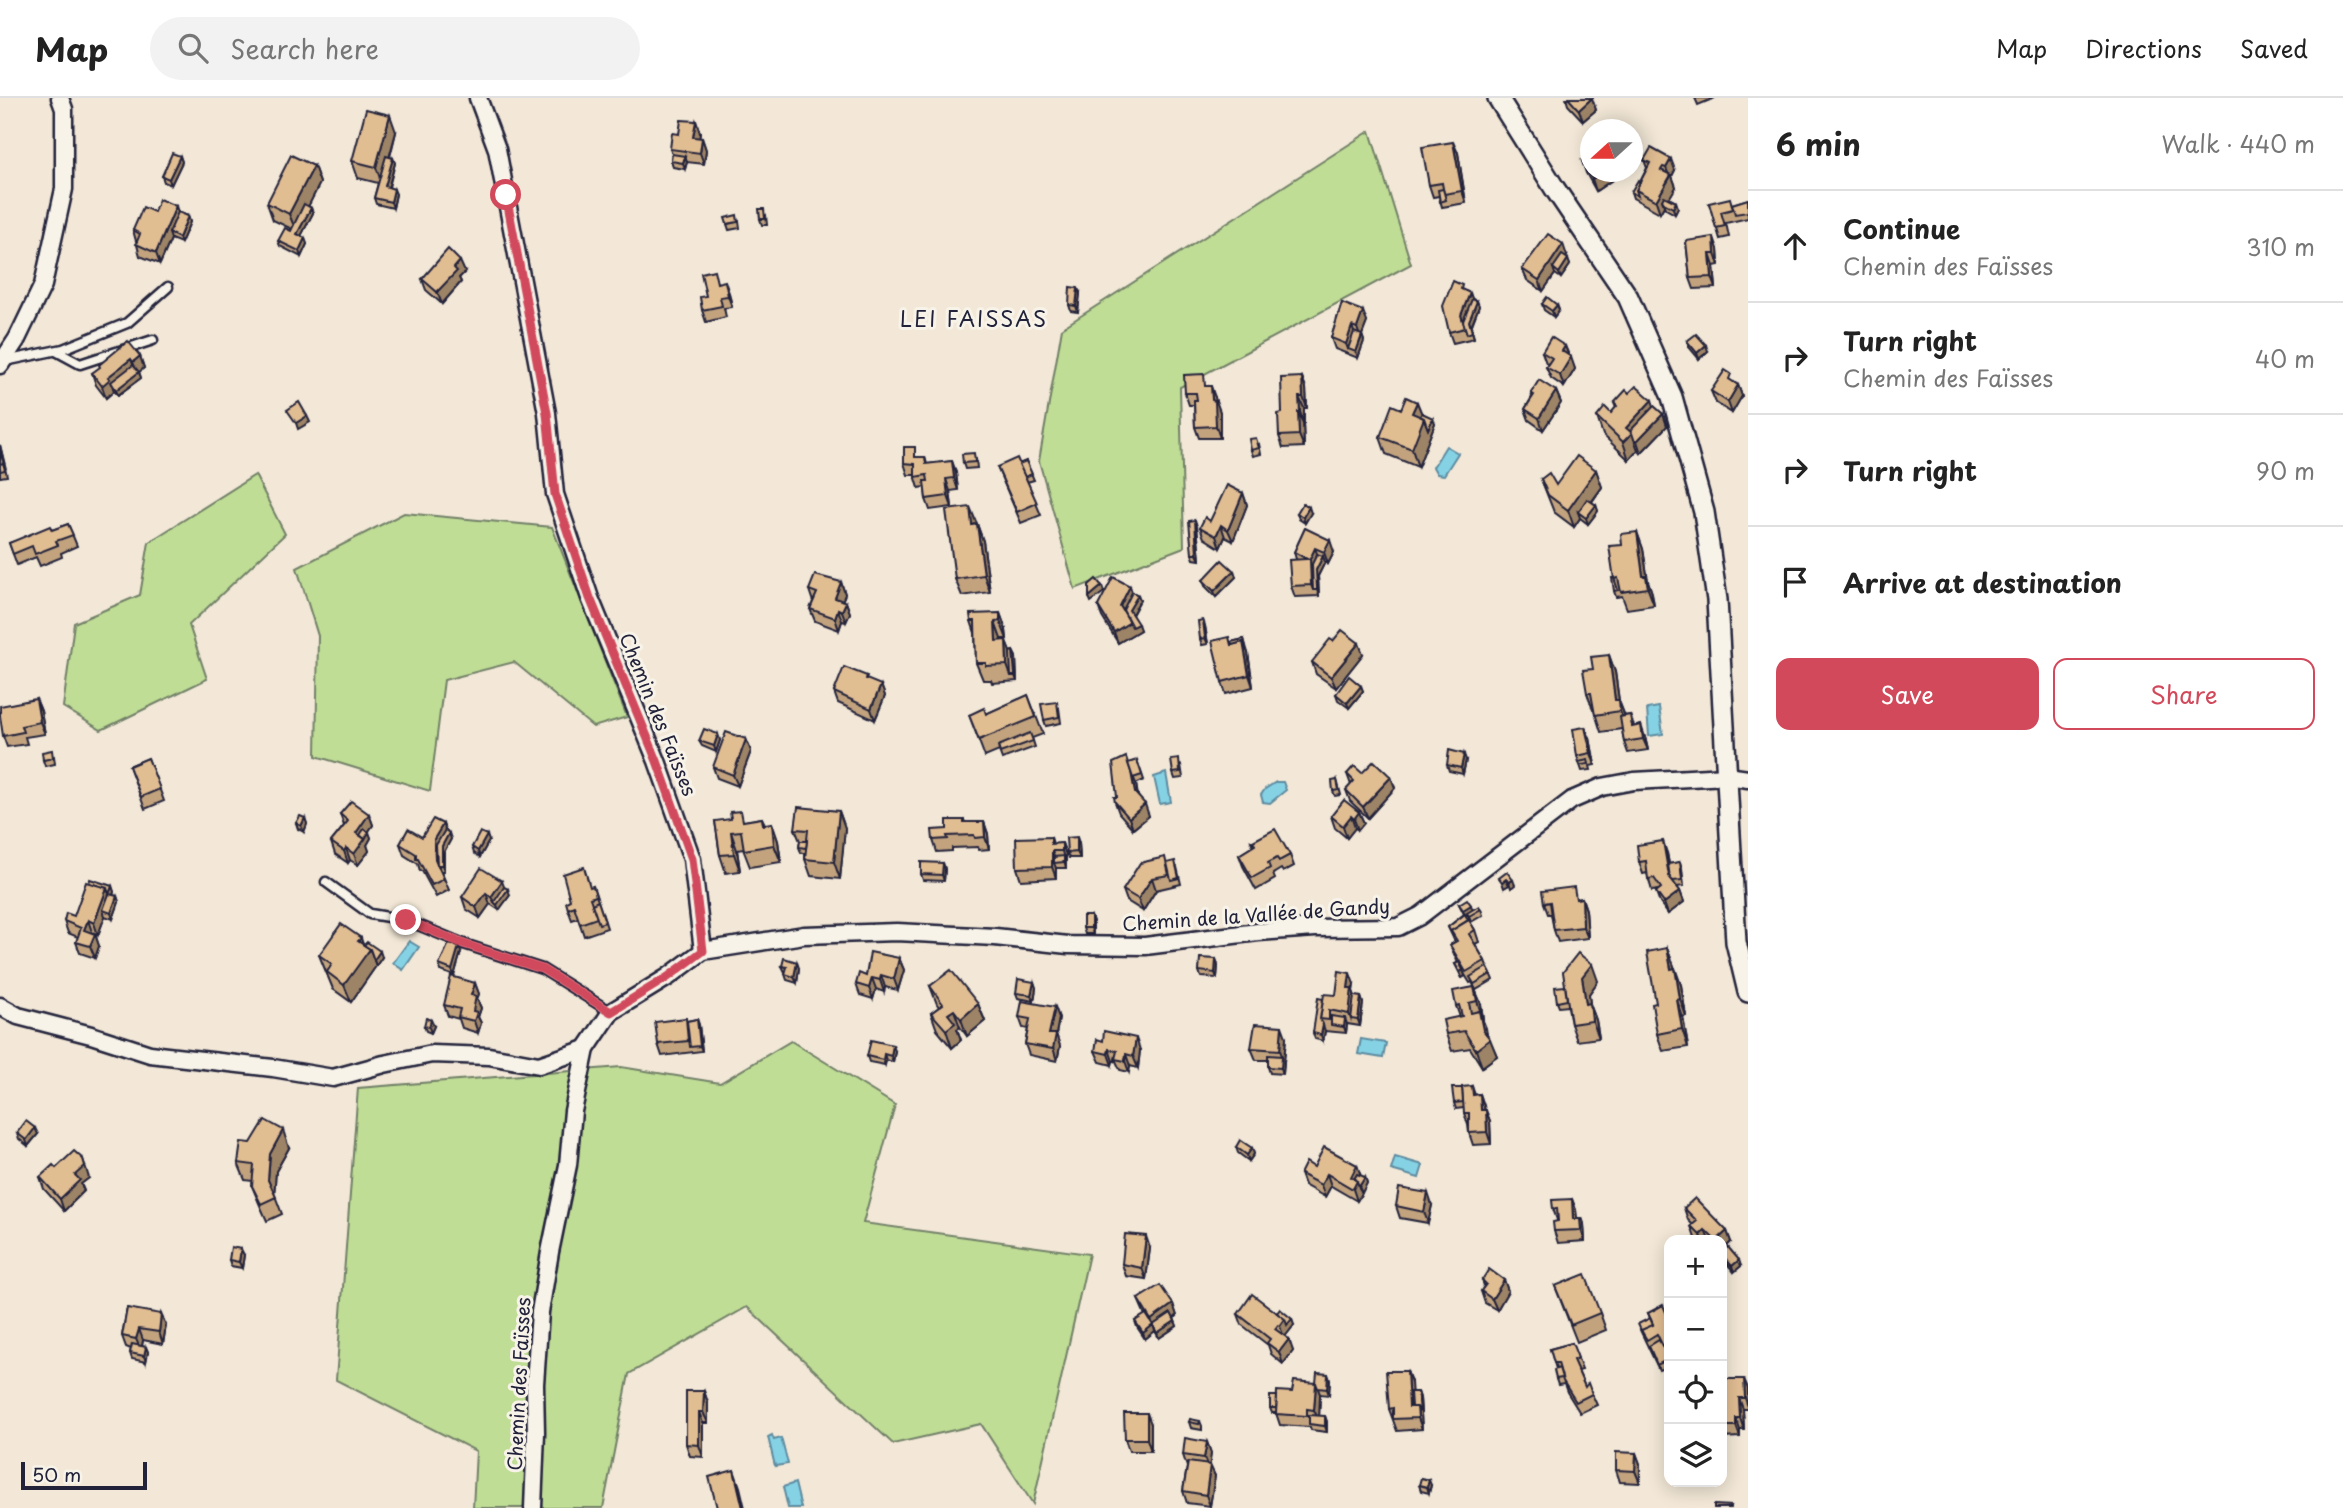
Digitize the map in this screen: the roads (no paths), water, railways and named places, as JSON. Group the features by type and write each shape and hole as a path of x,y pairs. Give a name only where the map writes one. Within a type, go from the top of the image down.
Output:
{"street":[{"path":"1,363 17,340 43,285 64,189 64,109 60,98"},
{"name":"Chemin des Faïsses","path":"478,98 497,149 547,413 555,494 590,598 657,761 692,859 703,951 668,977 611,1012 586,1049 573,1111 568,1165 540,1312 535,1384 533,1508"},
{"path":"1498,98 1628,298 1672,397 1704,512 1717,600 1736,942 1748,992"},
{"name":"Chemin de la Vallée de Gandy","path":"703,951 804,935 897,932 1068,945 1145,946 1258,932 1398,927 1420,916 1572,800 1602,787 1634,781 1727,776 1748,779"},
{"path":"0,1006 18,1016 150,1054 333,1078 432,1055 489,1056 539,1065 586,1049"}],"lane":[{"path":"1,363 56,351 127,323 168,287"},
{"path":"56,351 80,364 153,340"},
{"path":"326,882 370,914 406,920 464,944 542,969 611,1012"}],"water":[{"path":"1446,446 1458,453 1444,475 1437,474 1433,467"},
{"path":"1659,707 1663,734 1649,736 1647,709"},
{"path":"1166,773 1171,802 1160,804 1154,777"},
{"path":"1276,782 1283,782 1286,790 1270,803 1263,802 1261,795"},
{"path":"409,941 419,947 403,970 393,963"},
{"path":"1361,1039 1386,1043 1383,1058 1358,1054"},
{"path":"1395,1157 1423,1165 1419,1178 1391,1170"},
{"path":"772,1435 774,1440 781,1438 788,1464 775,1466 768,1437"},
{"path":"795,1483 801,1508 788,1508 783,1487"}],"district":[{"name":"LEI FAISSAS","path":"974,318"}]}
